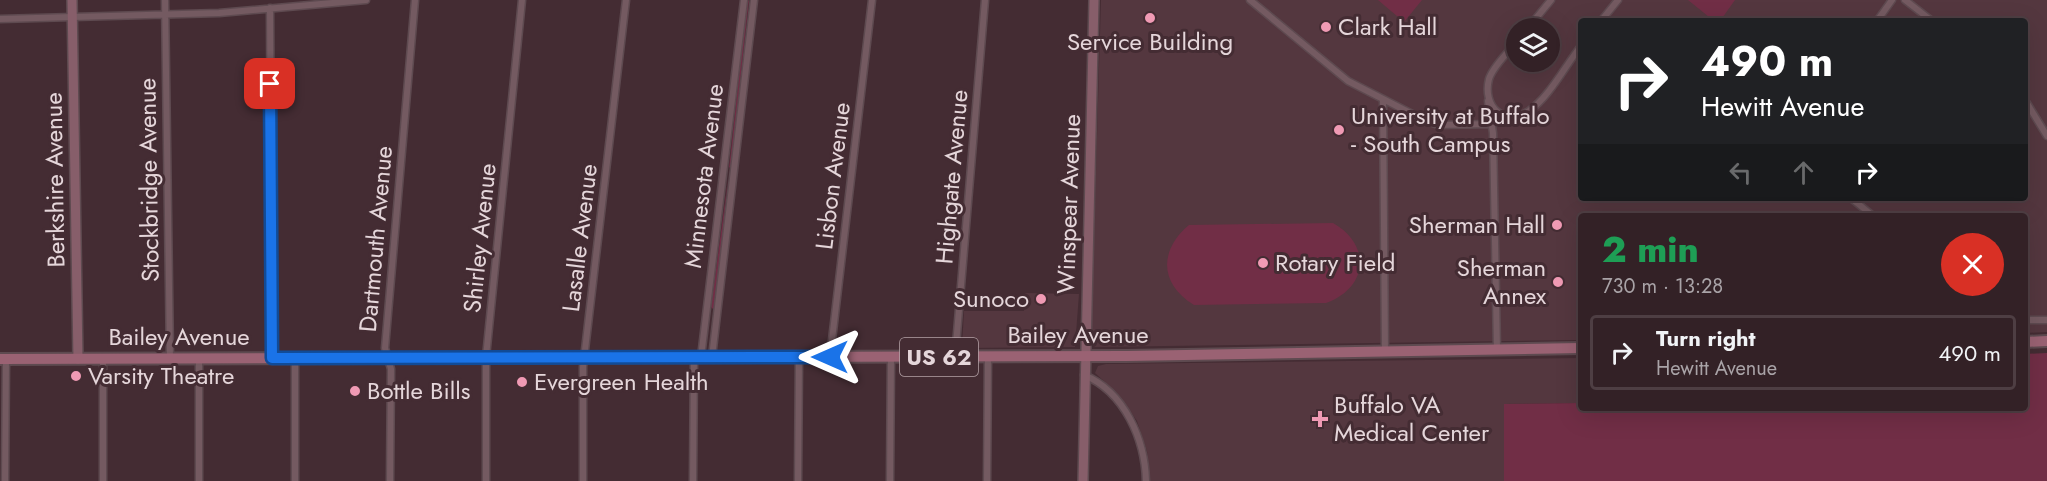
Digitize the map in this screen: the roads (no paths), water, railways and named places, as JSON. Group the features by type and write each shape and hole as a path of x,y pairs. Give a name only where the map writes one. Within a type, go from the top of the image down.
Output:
{"main road":[{"path":"2028,342 2047,341"},
{"name":"Bailey Avenue","path":"3,359 955,357 1578,348"}],"street":[{"name":"Berkshire Avenue","path":"72,0 78,358"},
{"name":"Stockbridge Avenue","path":"165,0 170,358"},
{"path":"259,0 259,9"},
{"path":"0,18 165,15 270,9 366,0"},
{"name":"Dartmouth Avenue","path":"390,481 392,369 385,348 415,0"},
{"name":"Shirley Avenue","path":"486,481 486,357 522,0"},
{"name":"Lasalle Avenue","path":"583,481 584,357 626,0"},
{"name":"Minnesota Avenue","path":"693,481 702,357 744,0"},
{"name":"Minnesota Avenue","path":"702,357 735,173 754,0"},
{"name":"Lisbon Avenue","path":"830,357 872,0"},
{"name":"Highgate Avenue","path":"955,357 985,0"},
{"name":"Winspear Avenue","path":"1083,481 1084,356 1094,0"},
{"path":"1250,0 1336,72 1383,100 1438,125 1492,124 1517,116 1534,106 1578,50"},
{"path":"1536,18 1551,0"},
{"path":"1603,18 1618,0"},
{"path":"1879,18 1892,0"},
{"path":"1905,0 1928,18"},
{"path":"270,9 272,358"},
{"path":"1497,350 1492,124 1488,101 1492,74 1506,55"},
{"path":"1383,100 1385,352"},
{"path":"1488,101 1496,112 1517,116"},
{"path":"2028,105 2047,136"},
{"path":"723,171 735,173"},
{"path":"1855,201 1869,213"},
{"path":"2028,320 2047,320"},
{"path":"987,481 988,356"},
{"path":"798,481 799,357"},
{"path":"890,481 891,357"},
{"path":"103,358 103,481"},
{"path":"199,358 199,481"},
{"path":"295,358 295,481"},
{"path":"3,359 5,481"},
{"path":"1084,375 1103,386 1128,416 1143,449 1146,481"}],"place":[{"name":"Service Building","path":"1150,18"},
{"name":"Clark Hall","path":"1326,27"},
{"name":"University at Buffalo - South Campus","path":"1339,130"},
{"name":"Sherman Hall","path":"1557,225"},
{"name":"Rotary Field","path":"1263,263"},
{"name":"Sherman Annex","path":"1558,282"},
{"name":"Sunoco","path":"1041,299"},
{"name":"Varsity Theatre","path":"76,376"},
{"name":"Evergreen Health","path":"522,382"},
{"name":"Bottle Bills","path":"355,391"},
{"name":"Buffalo VA Medical Center","path":"1320,419"}]}
